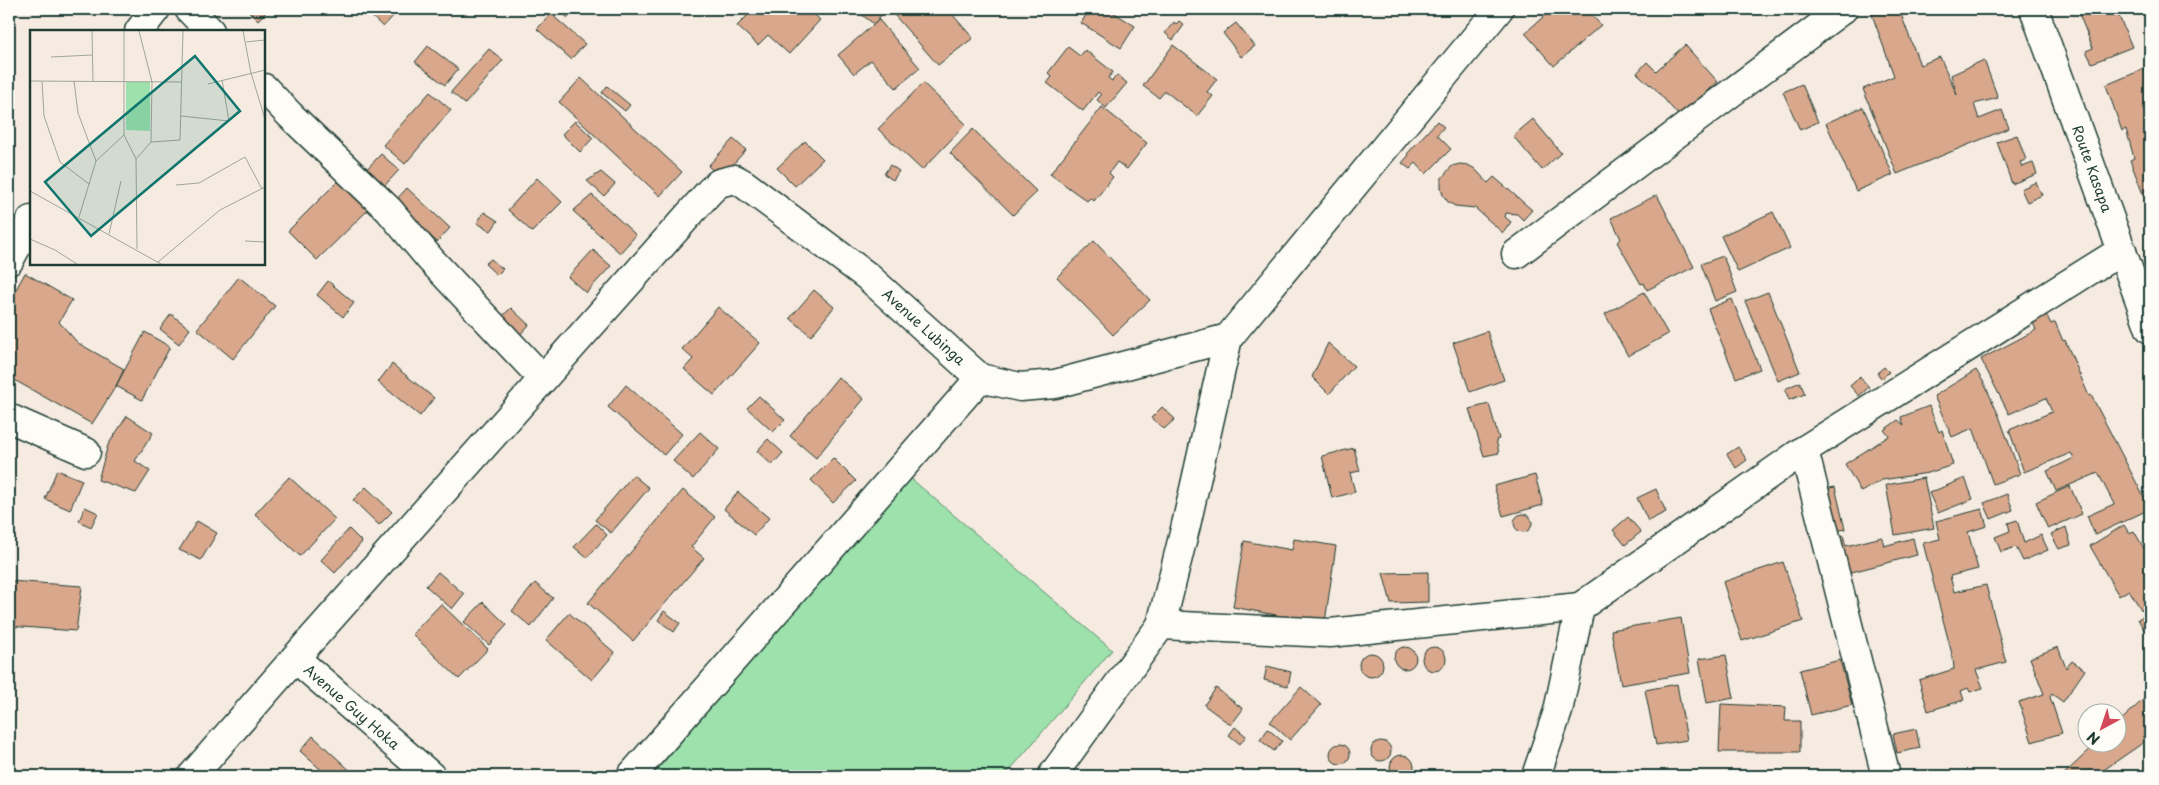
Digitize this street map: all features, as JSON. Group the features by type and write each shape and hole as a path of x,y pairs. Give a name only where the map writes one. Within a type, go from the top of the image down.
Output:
{"street":[{"path":"140,30 156,9"},
{"path":"189,9 209,30"},
{"path":"1052,776 1161,626 1228,338 1499,9"},
{"path":"1516,254 1843,9"},
{"name":"Route Kasapa","path":"2034,9 2150,328"},
{"path":"265,89 389,210 431,260 543,379"},
{"name":"Avenue Lubinga","path":"192,776 710,191 720,183 735,179 744,184 867,276 980,378"},
{"path":"9,261 30,222"},
{"path":"1161,626 1330,633 1580,607 1804,450 2122,250"},
{"path":"631,776 980,378 1020,387 1055,384 1228,338"},
{"path":"9,418 86,452"},
{"path":"1804,450 1886,776"},
{"path":"1536,776 1558,711 1580,607"},
{"name":"Avenue Guy Hoka","path":"295,658 431,776"}],"green space":[{"path":"908,476 1112,650 1005,776 652,776"}],"building":[{"path":"246,9 269,9 258,20"},
{"path":"364,9 394,9 397,12 383,27"},
{"path":"561,9 576,9 568,18 560,11"},
{"path":"739,9 809,9 820,20 789,54 768,35 758,45 737,26 747,16"},
{"path":"854,9 886,9 874,24"},
{"path":"889,9 955,9 951,13 973,38 938,65"},
{"path":"1090,9 1108,9 1135,26 1121,48 1081,23"},
{"path":"1552,9 1586,9 1601,25 1554,66 1525,33"},
{"path":"1870,9 1899,9 1920,65 1940,57 1957,95 1951,75 1984,60 1998,98 1974,104 1979,119 2002,110 2009,128 1897,174 1863,89 1894,76"},
{"path":"2077,9 2116,9 2132,47 2092,63 2086,51 2093,48"},
{"path":"551,14 585,44 571,59 537,29"},
{"path":"879,20 920,68 896,88 871,60 854,74 838,55"},
{"path":"1179,21 1184,25 1173,40 1165,33 1174,22 1176,24"},
{"path":"1236,23 1255,46 1241,57 1223,33"},
{"path":"1173,45 1217,79 1207,92 1213,96 1197,116 1165,91 1159,98 1143,86"},
{"path":"1685,45 1718,82 1679,116 1651,84 1637,73 1647,62 1656,71"},
{"path":"428,46 458,69 445,85 415,62"},
{"path":"1068,47 1080,56 1085,50 1113,72 1108,78 1112,81 1117,75 1127,83 1106,108 1097,100 1101,95 1098,92 1083,111 1047,83 1052,77 1048,73"},
{"path":"489,49 503,60 465,104 451,92"},
{"path":"2144,69 2150,82 2150,121 2145,123 2150,143 2150,194 2144,197 2130,160 2134,158 2126,129 2122,131 2106,85"},
{"path":"581,78 682,172 660,196 559,102"},
{"path":"923,83 966,124 922,170 878,129"},
{"path":"1802,84 1818,122 1800,130 1783,92"},
{"path":"607,86 630,105 625,111 602,93"},
{"path":"430,92 451,110 405,164 383,145"},
{"path":"1102,107 1147,143 1127,169 1117,162 1109,173 1113,177 1094,201 1090,198 1087,201 1050,174"},
{"path":"1863,107 1893,175 1856,191 1826,123"},
{"path":"1533,119 1561,153 1542,170 1513,136"},
{"path":"575,121 593,138 580,152 562,134"},
{"path":"1437,121 1444,127 1437,135 1451,149 1426,174 1416,163 1410,169 1402,163 1409,155 1407,154"},
{"path":"973,129 1037,192 1013,215 950,153"},
{"path":"2017,135 2026,160 2020,162 2022,167 2033,163 2037,174 2012,184 1997,142"},
{"path":"733,139 746,150 721,177 708,166"},
{"path":"805,141 823,159 795,186 777,168"},
{"path":"381,154 399,170 377,194 359,177"},
{"path":"890,165 899,171 893,180 884,174"},
{"path":"1468,165 1475,169 1488,183 1494,177 1532,210 1523,220 1517,214 1506,213 1505,217 1511,222 1503,233 1475,208 1455,206 1448,202 1443,195 1441,179 1452,166"},
{"path":"601,172 615,184 604,196 587,181"},
{"path":"537,178 562,202 532,232 508,210"},
{"path":"339,180 369,209 317,260 288,231"},
{"path":"2036,182 2042,195 2027,202 2021,189"},
{"path":"407,188 450,228 437,242 394,202"},
{"path":"592,195 636,235 620,253 573,211"},
{"path":"1657,195 1694,267 1647,290 1644,283 1641,284 1617,242 1621,239 1611,218"},
{"path":"484,212 498,221 491,231 477,223"},
{"path":"1773,212 1790,248 1738,272 1721,236"},
{"path":"1094,241 1150,300 1113,335 1057,277"},
{"path":"593,250 611,266 586,293 568,277"},
{"path":"1723,256 1737,292 1715,301 1701,264"},
{"path":"491,259 503,269 497,275 485,264"},
{"path":"25,273 72,300 59,322 78,343 124,369 116,386 92,424 9,377 9,302"},
{"path":"239,277 275,306 233,359 197,329"},
{"path":"328,281 354,303 343,317 317,295"},
{"path":"814,290 834,307 811,336 790,318"},
{"path":"1644,292 1668,334 1628,356 1605,314"},
{"path":"1768,292 1800,372 1778,381 1745,301"},
{"path":"1732,299 1760,369 1736,378 1708,309"},
{"path":"718,307 760,343 714,395 684,369 693,359 682,349"},
{"path":"511,308 529,325 514,341 495,323"},
{"path":"171,314 190,329 179,344 160,329"},
{"path":"2046,314 2051,324 2055,322 2063,341 2065,340 2089,396 2091,395 2150,509 2095,535 2087,516 2114,504 2098,473 2056,491 2047,471 2074,458 2071,453 2024,472 2009,430 2052,412 2046,398 2009,414 1981,359 2036,330 2032,320"},
{"path":"1487,331 1504,380 1470,392 1453,343"},
{"path":"145,332 170,347 142,400 116,386"},
{"path":"1328,343 1354,366 1329,394 1312,377"},
{"path":"392,364 434,398 420,416 378,382"},
{"path":"1884,367 1889,372 1882,379 1877,373"},
{"path":"1976,370 1999,416 2020,474 1993,484 1973,428 1952,437 1934,396"},
{"path":"838,377 864,399 816,458 790,436"},
{"path":"1860,377 1869,387 1859,396 1850,386"},
{"path":"1800,382 1805,394 1789,400 1785,389"},
{"path":"626,385 682,434 664,455 608,407"},
{"path":"759,396 785,420 773,432 747,408"},
{"path":"1489,404 1499,439 1496,440 1499,453 1484,456 1469,409"},
{"path":"1929,406 1939,432 1942,430 1953,465 1928,473 1882,480 1861,492 1845,464 1889,436 1884,430 1898,420 1904,425 1901,417"},
{"path":"1162,407 1175,419 1164,429 1151,418"},
{"path":"127,416 153,433 135,461 150,471 136,493 98,480 108,445"},
{"path":"700,432 719,449 693,479 673,461"},
{"path":"768,439 783,453 772,465 757,451"},
{"path":"1738,447 1747,460 1736,468 1727,454"},
{"path":"1354,448 1360,471 1350,473 1355,492 1332,498 1322,456"},
{"path":"833,458 856,481 833,503 811,480"},
{"path":"57,470 82,480 70,510 45,499"},
{"path":"633,475 649,488 611,533 595,520"},
{"path":"1535,475 1543,505 1503,516 1494,486"},
{"path":"289,477 335,519 300,556 255,514"},
{"path":"1924,478 1934,528 1895,535 1886,485"},
{"path":"1965,478 1973,499 1938,513 1929,493"},
{"path":"2070,486 2082,514 2048,529 2036,502"},
{"path":"366,487 392,512 379,525 353,500"},
{"path":"1835,487 1845,529 1829,533 1819,490"},
{"path":"1656,489 1666,512 1648,521 1637,498"},
{"path":"683,490 715,517 691,547 704,558 633,641 588,603"},
{"path":"738,492 769,518 754,535 724,509"},
{"path":"2007,494 2013,510 1991,519 1984,503"},
{"path":"85,507 98,513 91,527 79,521"},
{"path":"1982,509 1987,526 1968,532 1978,569 1950,576 1954,592 1986,585 2006,662 1976,670 1983,688 1970,692 1968,688 1961,691 1964,700 1928,711 1919,680 1954,669 1953,658 1923,543 1940,539 1936,521"},
{"path":"1523,514 1529,517 1532,523 1529,529 1523,532 1517,529 1514,523 1517,517"},
{"path":"1628,517 1641,532 1625,545 1613,530"},
{"path":"2017,520 2024,543 2041,535 2048,550 2023,561 2016,547 2001,552 1995,537 2010,531 2008,523"},
{"path":"197,521 217,533 201,560 179,550"},
{"path":"596,524 607,535 587,558 574,547"},
{"path":"2124,525 2129,533 2134,531 2150,559 2150,606 2142,611 2129,590 2119,596 2090,546"},
{"path":"2066,527 2071,545 2059,549 2051,534"},
{"path":"349,529 362,542 335,573 321,560"},
{"path":"1843,535 1846,546 1882,537 1884,546 1913,538 1917,555 1844,574 1834,537"},
{"path":"1294,539 1336,546 1324,629 1292,618 1233,607 1244,541 1292,550"},
{"path":"1783,562 1803,621 1742,641 1723,582"},
{"path":"438,572 464,594 452,609 426,586"},
{"path":"1428,572 1428,602 1391,603 1383,573"},
{"path":"9,581 82,586 76,631 9,626"},
{"path":"535,583 553,598 531,627 512,611"},
{"path":"483,602 507,625 489,645 464,622"},
{"path":"441,604 488,649 459,679 412,634"},
{"path":"664,611 680,623 674,632 658,620"},
{"path":"2150,612 2150,640 2138,619"},
{"path":"569,613 615,653 592,680 546,640"},
{"path":"1681,618 1690,673 1621,685 1611,630"},
{"path":"1405,647 1413,650 1416,658 1413,666 1405,669 1397,666 1394,658 1397,650"},
{"path":"1434,647 1439,648 1445,654 1445,664 1439,670 1434,671 1429,670 1423,664 1422,659 1423,654 1429,648"},
{"path":"2058,647 2066,668 2072,661 2085,670 2063,702 2052,694 2050,697 2062,733 2032,742 2019,702 2044,694 2030,658"},
{"path":"1371,653 1380,656 1383,665 1380,674 1371,677 1362,674 1359,665 1362,656"},
{"path":"1726,655 1734,698 1707,703 1699,659"},
{"path":"1840,660 1852,705 1811,715 1800,670"},
{"path":"1267,666 1291,672 1288,686 1264,680"},
{"path":"1677,684 1687,740 1656,745 1645,690"},
{"path":"1301,687 1321,705 1290,740 1270,722"},
{"path":"1216,688 1243,709 1231,725 1204,705"},
{"path":"2146,697 2150,702 2150,738 2095,776 2062,776 2087,752 2126,752 2126,716"},
{"path":"1721,704 1786,707 1785,721 1800,721 1800,752 1719,752"},
{"path":"1235,727 1246,736 1240,744 1229,735"},
{"path":"1268,729 1282,741 1274,751 1260,740"},
{"path":"1916,729 1920,748 1897,753 1893,734"},
{"path":"313,736 356,776 328,776 300,751"},
{"path":"1381,741 1388,744 1391,751 1388,758 1381,761 1374,758 1371,751 1374,744"},
{"path":"1340,744 1347,747 1350,754 1347,761 1340,764 1333,761 1330,754 1333,747"},
{"path":"1402,755 1410,759 1414,767 1410,775 1402,779 1394,775 1390,767 1394,759"}]}
